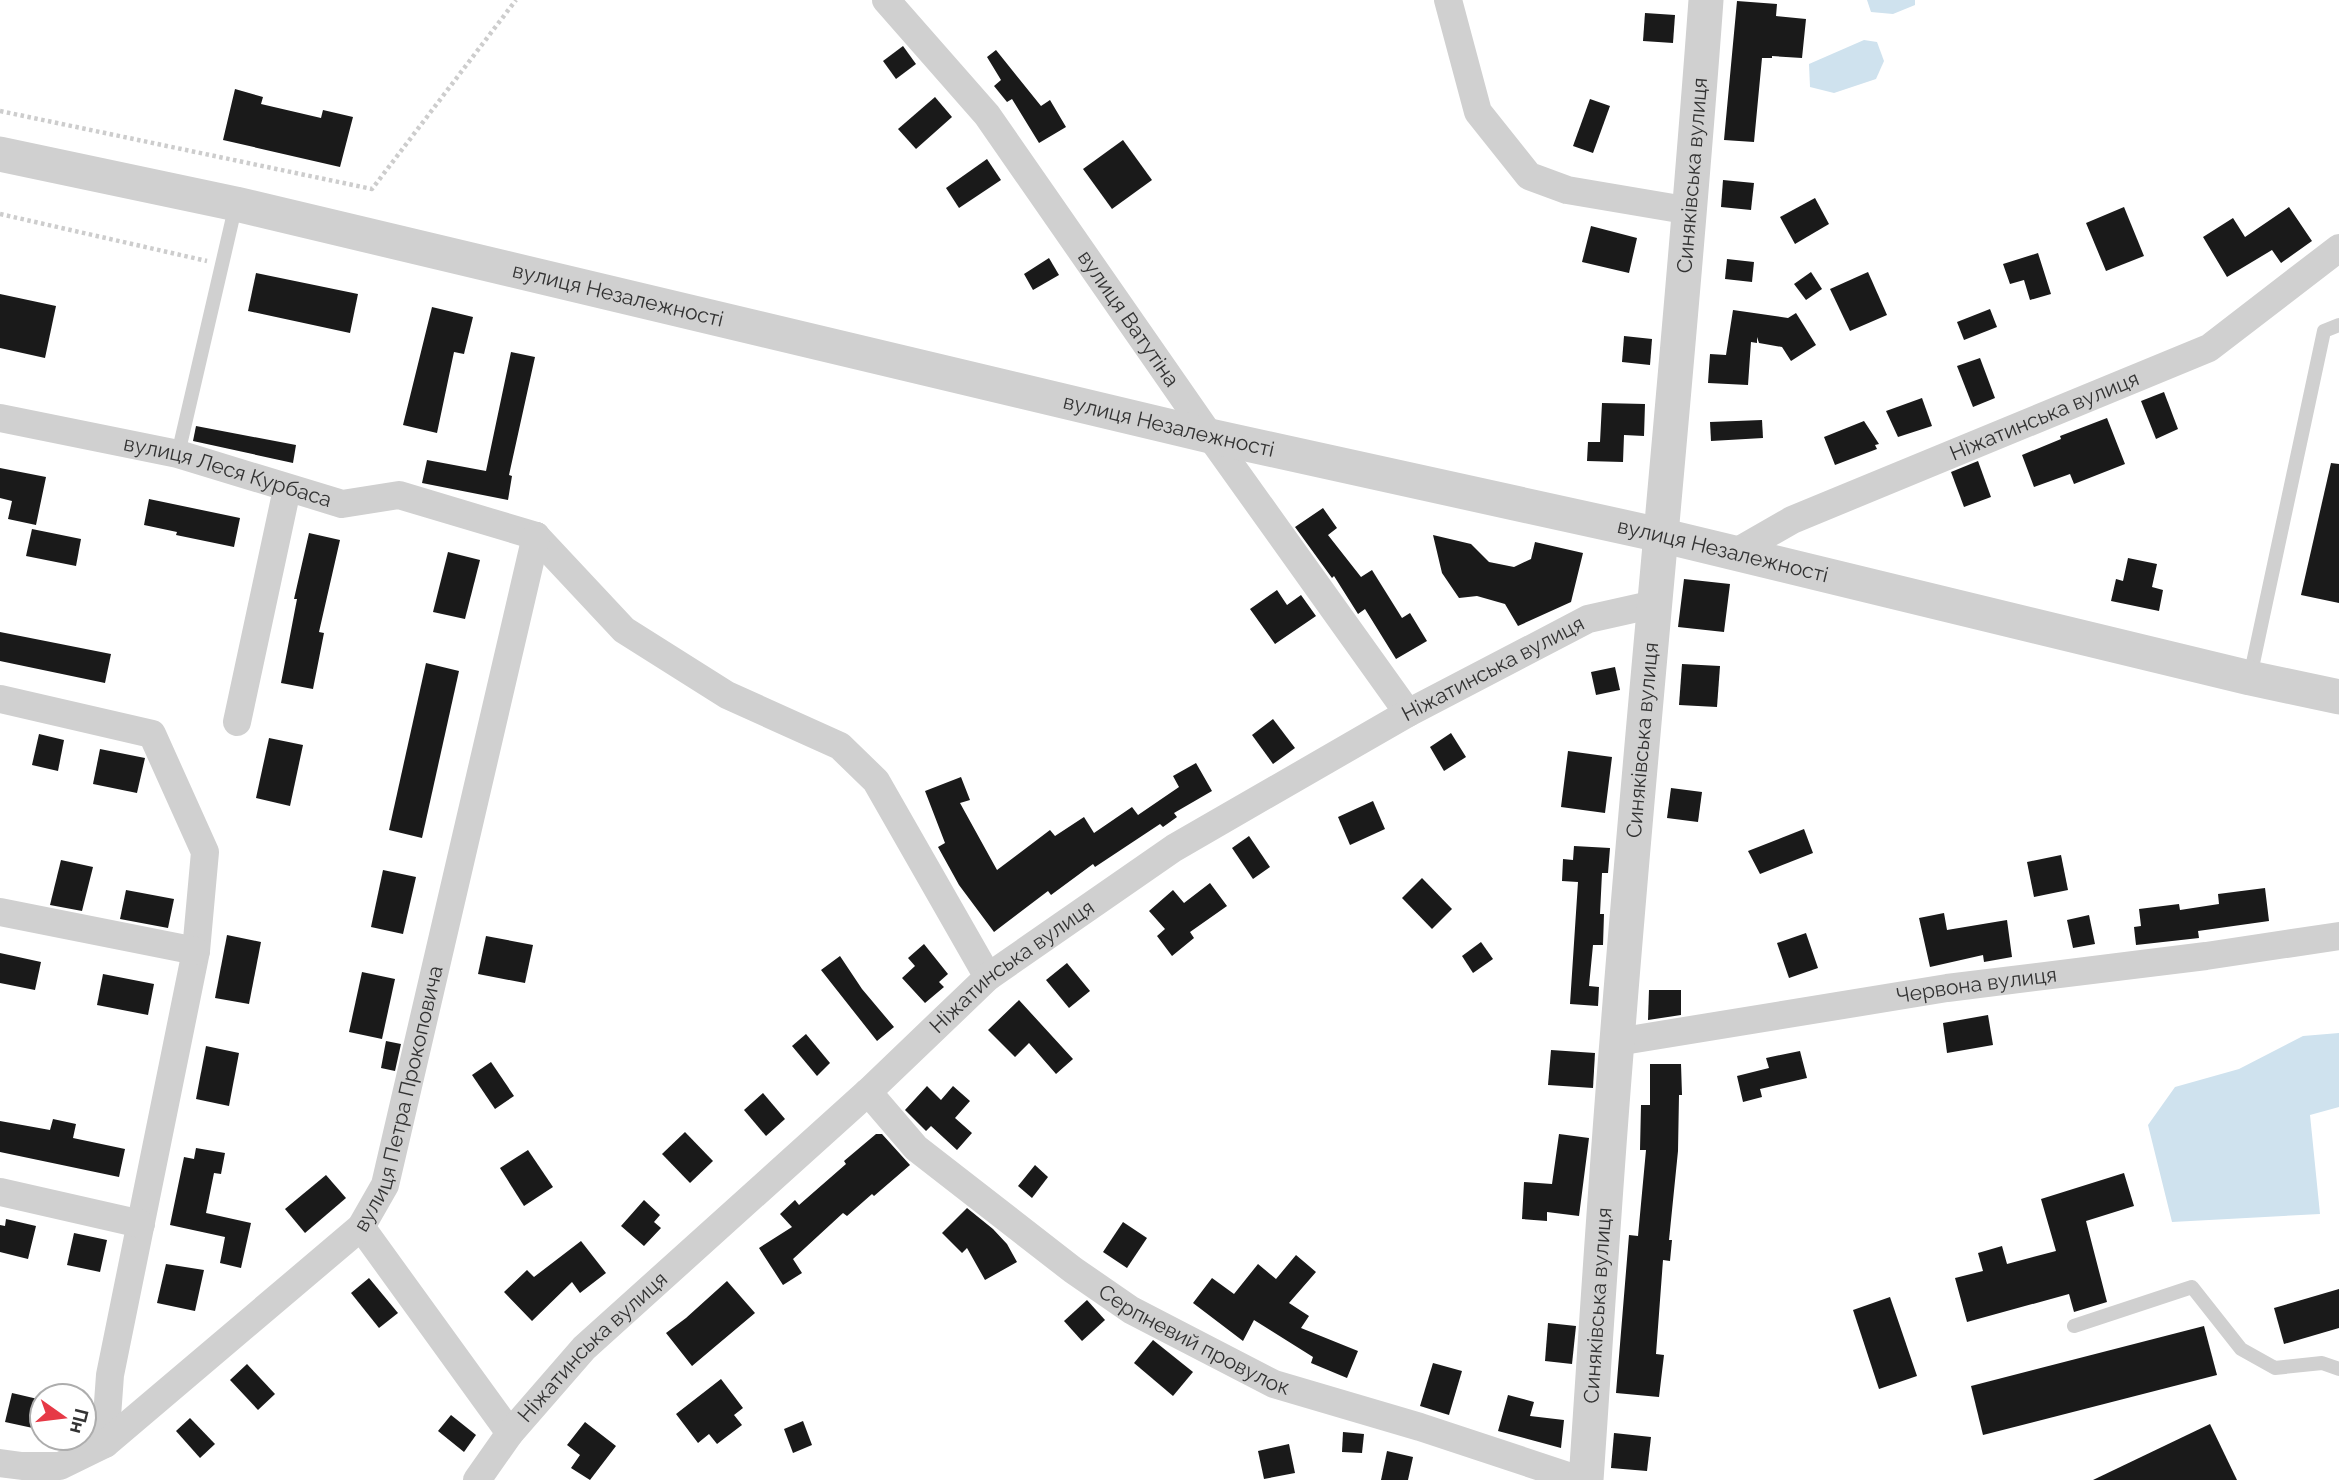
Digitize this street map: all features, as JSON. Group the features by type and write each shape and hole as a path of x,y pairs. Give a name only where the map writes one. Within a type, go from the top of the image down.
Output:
{"street":[{"name":"вулиця Ватутіна","path":"886,0 987,116 1210,436 1408,713"},
{"path":"1448,0 1478,112 1529,176 1567,191 1691,211"},
{"name":"Синяківська вулиця","path":"1586,1480 1616,1042 1691,211 1706,0"},
{"name":"вулиця Незалежності","path":"0,154 236,204 1210,436 1660,536 2339,697"},
{"name":"Ніжатинська вулиця","path":"1733,554 1793,520 2208,348 2339,248"},
{"name":"вулиця Леся Курбаса","path":"0,418 178,454 342,504 399,495 536,536"},
{"path":"237,722 287,489"},
{"path":"536,536 624,630 727,695 840,746 876,781 988,977"},
{"name":"вулиця Петра Прокоповича","path":"0,1463 60,1466 105,1444 361,1227 385,1185 536,536"},
{"name":"Ніжатинська вулиця","path":"477,1480 510,1433 584,1348 868,1092 988,977 1174,848 1408,713 1588,619 1655,604"},
{"path":"0,699 152,734 205,852 196,951 110,1375 105,1444"},
{"path":"0,912 196,951"},
{"name":"Червона вулиця","path":"1616,1042 1947,988 2206,956 2339,936"},
{"name":"Серпневий провулок","path":"868,1092 916,1148 1073,1270 1131,1310 1274,1384 1420,1427 1580,1480"},
{"path":"0,1192 141,1224"},
{"path":"361,1227 510,1433"}],"lane":[{"path":"178,454 236,204"},
{"path":"2250,678 2324,331 2339,326"},
{"path":"2074,1326 2192,1287 2241,1349 2275,1368 2322,1363 2339,1369"}],"path":[{"path":"0,111 372,188 516,0"},
{"path":"0,214 222,264"}],"water":[{"path":"1867,0 1915,0 1915,5 1893,14 1871,12"},
{"path":"1864,40 1877,42 1884,61 1876,79 1834,93 1810,87 1809,64"},
{"path":"2339,1033 2339,1107 2310,1115 2320,1214 2172,1222 2148,1125 2175,1087 2239,1069 2303,1036"}],"building":[{"path":"1737,1 1777,4 1776,16 1806,19 1802,58 1762,58 1754,142 1724,140"},
{"path":"1645,13 1675,15 1673,43 1643,41"},
{"path":"903,46 916,64 896,79 883,61"},
{"path":"996,50 1041,106 1050,100 1066,127 1039,143 1012,99 1007,102 994,86 1001,80 987,57"},
{"path":"235,89 263,97 261,104 321,118 323,110 353,117 340,167 223,140"},
{"path":"935,97 952,117 916,149 898,129"},
{"path":"1590,99 1610,106 1593,153 1573,146"},
{"path":"1123,140 1152,180 1112,209 1083,169"},
{"path":"987,159 1001,180 959,208 946,188"},
{"path":"1723,180 1754,183 1751,210 1721,207"},
{"path":"1815,198 1829,224 1795,244 1780,217"},
{"path":"2124,207 2144,256 2106,271 2086,223"},
{"path":"2289,207 2312,241 2281,263 2272,250 2227,277 2203,237 2233,218 2245,237"},
{"path":"1591,226 1637,238 1629,273 1582,262"},
{"path":"2038,253 2051,294 2030,300 2024,280 2010,284 2003,264"},
{"path":"1049,258 1059,275 1033,290 1024,274"},
{"path":"1727,259 1754,262 1752,282 1725,279"},
{"path":"1811,272 1822,289 1806,300 1794,284"},
{"path":"1868,272 1887,315 1850,331 1830,289"},
{"path":"256,273 358,294 350,333 248,311"},
{"path":"0,294 56,306 45,358 0,348"},
{"path":"432,307 473,317 464,354 454,352 437,433 403,425"},
{"path":"1990,309 1997,327 1964,340 1957,322"},
{"path":"1733,310 1788,318 1796,313 1816,345 1791,361 1782,347 1759,343 1757,337 1757,343 1751,342 1748,385 1708,383 1710,354 1726,355"},
{"path":"1624,336 1652,339 1650,365 1622,362"},
{"path":"511,352 535,357 509,475 512,476 508,500 422,483 427,460 486,471"},
{"path":"1980,358 1995,398 1973,407 1957,366"},
{"path":"2164,392 2178,429 2156,439 2141,401"},
{"path":"1922,398 1932,426 1898,437 1886,411"},
{"path":"1602,403 1645,404 1644,436 1624,435 1623,462 1587,461 1588,442 1600,442"},
{"path":"2107,418 2125,464 2074,484 2070,474 2034,487 2022,455 2061,439 2060,436"},
{"path":"1762,420 1763,438 1711,441 1710,422"},
{"path":"1864,421 1879,444 1875,445 1877,449 1835,465 1824,437"},
{"path":"196,426 296,445 293,463 193,441"},
{"path":"1978,461 1991,497 1964,507 1951,472"},
{"path":"2331,463 2339,464 2339,603 2301,595"},
{"path":"0,468 46,477 36,525 8,519 12,501 0,498"},
{"path":"149,499 240,518 234,547 176,535 177,532 144,525"},
{"path":"1323,508 1337,528 1328,535 1361,577 1372,570 1402,618 1410,613 1427,641 1396,659 1365,609 1358,614 1334,576 1332,578 1295,527"},
{"path":"32,529 81,539 76,566 26,556"},
{"path":"309,533 340,540 319,632 324,633 313,689 281,683 297,599 294,599"},
{"path":"1433,535 1471,544 1489,562 1514,567 1531,559 1535,542 1583,553 1571,602 1518,626 1505,604 1477,596 1459,598 1442,573"},
{"path":"448,552 480,560 465,619 433,612"},
{"path":"2128,558 2157,564 2152,587 2163,590 2159,611 2111,601 2116,579 2123,581"},
{"path":"1684,579 1730,584 1724,632 1678,627"},
{"path":"1277,590 1287,605 1301,595 1316,616 1275,644 1250,609"},
{"path":"0,632 111,654 105,683 0,661"},
{"path":"426,663 459,671 422,838 389,830"},
{"path":"1682,664 1720,666 1717,707 1679,705"},
{"path":"1615,667 1620,690 1596,695 1591,672"},
{"path":"1273,719 1295,748 1273,764 1252,735"},
{"path":"1451,733 1466,757 1444,771 1430,747"},
{"path":"39,734 64,740 58,771 32,765"},
{"path":"269,738 303,745 290,806 256,798"},
{"path":"100,749 145,758 137,793 93,784"},
{"path":"1568,751 1612,757 1605,813 1561,807"},
{"path":"1196,763 1212,791 1174,813 1177,817 1163,827 1160,824 1095,867 1093,864 1051,895 1048,891 994,932 959,885 938,847 945,843 925,791 961,777 970,800 960,803 997,870 1050,830 1055,836 1084,817 1094,833 1132,807 1138,815 1179,787 1173,776"},
{"path":"1671,788 1702,792 1698,822 1667,818"},
{"path":"1373,801 1385,829 1350,845 1338,817"},
{"path":"1804,829 1813,853 1760,874 1748,851"},
{"path":"1249,836 1270,867 1253,879 1232,848"},
{"path":"1574,846 1610,848 1608,873 1602,873 1600,914 1604,914 1603,945 1593,945 1589,986 1599,987 1598,1006 1570,1004 1578,882 1562,881 1563,859 1573,860"},
{"path":"2061,855 2068,890 2034,897 2027,862"},
{"path":"61,860 93,867 82,911 50,905"},
{"path":"383,870 416,877 403,934 371,927"},
{"path":"1422,878 1452,909 1432,929 1402,898"},
{"path":"1210,883 1227,906 1190,932 1194,938 1172,956 1157,936 1165,929 1149,911 1173,890 1184,903"},
{"path":"2265,888 2269,921 2198,931 2199,938 2136,945 2134,927 2141,926 2139,909 2179,904 2180,910 2219,904 2218,894"},
{"path":"126,890 174,899 168,928 120,919"},
{"path":"1944,913 1947,930 2007,920 2012,957 1984,962 1983,955 1930,967 1919,918"},
{"path":"2089,915 2095,944 2073,948 2067,920"},
{"path":"1806,933 1818,968 1789,978 1777,943"},
{"path":"227,935 261,942 249,1004 215,998"},
{"path":"486,936 533,945 525,983 478,974"},
{"path":"1481,942 1493,959 1473,973 1462,956"},
{"path":"924,944 948,974 939,982 944,987 925,1003 902,978 915,966 908,958"},
{"path":"0,953 41,962 35,990 0,983"},
{"path":"840,956 862,989 894,1027 877,1041 821,970"},
{"path":"1067,963 1090,991 1069,1008 1046,980"},
{"path":"362,972 395,979 382,1039 349,1032"},
{"path":"103,974 154,984 148,1015 97,1005"},
{"path":"1649,990 1681,990 1681,1015 1648,1020"},
{"path":"1019,1000 1073,1059 1056,1074 1029,1043 1015,1057 988,1030"},
{"path":"1988,1015 1993,1045 1947,1053 1943,1023"},
{"path":"806,1034 830,1063 817,1076 792,1046"},
{"path":"386,1041 401,1044 395,1071 381,1068"},
{"path":"206,1046 239,1053 229,1106 196,1099"},
{"path":"1551,1050 1595,1053 1593,1088 1548,1085"},
{"path":"1800,1051 1807,1078 1760,1089 1762,1097 1743,1102 1737,1076 1769,1068 1766,1058"},
{"path":"491,1062 514,1096 495,1109 472,1075"},
{"path":"1650,1064 1681,1064 1682,1095 1679,1095 1678,1151 1669,1240 1672,1240 1670,1261 1663,1260 1656,1354 1664,1355 1659,1397 1616,1393 1629,1235 1638,1236 1646,1150 1640,1150 1641,1105 1650,1105"},
{"path":"927,1086 941,1100 953,1086 970,1101 955,1118 972,1133 957,1150 931,1126 926,1131 905,1110"},
{"path":"763,1093 785,1119 766,1136 744,1110"},
{"path":"53,1119 76,1124 73,1138 125,1149 119,1177 0,1152 0,1121 50,1130"},
{"path":"685,1132 713,1161 690,1183 662,1154"},
{"path":"876,1134 882,1134 910,1165 847,1216 843,1213 793,1259 802,1273 783,1285 759,1248 792,1227 780,1214 795,1200 799,1205"},
{"path":"1559,1134 1589,1138 1579,1216 1547,1212 1547,1221 1522,1219 1524,1182 1552,1184"},
{"path":"196,1148 225,1153 221,1174 214,1173 206,1213 251,1223 241,1268 220,1263 225,1237 170,1225 184,1157 194,1159"},
{"path":"528,1150 553,1187 524,1206 500,1168"},
{"path":"1035,1165 1048,1177 1032,1198 1018,1186"},
{"path":"2124,1173 2134,1206 2086,1221 2107,1302 2074,1312 2069,1294 1967,1322 1955,1278 1983,1271 1978,1253 2002,1246 2007,1264 2056,1251 2041,1199"},
{"path":"326,1175 346,1198 305,1233 285,1209"},
{"path":"644,1200 660,1215 654,1222 661,1228 644,1246 621,1226"},
{"path":"967,1208 1007,1244 1017,1262 985,1280 967,1248 962,1253 942,1233"},
{"path":"6,1219 36,1226 28,1259 0,1252 0,1225 5,1226"},
{"path":"1123,1222 1147,1238 1127,1268 1103,1252"},
{"path":"74,1233 107,1240 100,1272 67,1265"},
{"path":"581,1241 606,1273 580,1293 572,1282 532,1321 504,1292 527,1270 534,1277"},
{"path":"1296,1255 1316,1272 1289,1303 1309,1316 1301,1328 1358,1351 1347,1378 1311,1363 1313,1357 1254,1320 1243,1341 1193,1303 1212,1278 1234,1294 1258,1264 1276,1279"},
{"path":"166,1264 204,1270 195,1311 157,1303"},
{"path":"369,1278 398,1313 379,1328 351,1293"},
{"path":"727,1281 755,1313 692,1366 666,1333"},
{"path":"2339,1289 2339,1328 2284,1344 2274,1308"},
{"path":"1890,1297 1917,1376 1879,1389 1853,1310"},
{"path":"1087,1300 1105,1320 1082,1341 1064,1321"},
{"path":"1548,1323 1576,1326 1572,1364 1545,1361"},
{"path":"2204,1326 2217,1375 1983,1435 1971,1386"},
{"path":"1153,1340 1193,1372 1173,1396 1134,1363"},
{"path":"1433,1363 1462,1371 1449,1415 1420,1406"},
{"path":"247,1364 275,1394 258,1410 230,1380"},
{"path":"721,1379 743,1408 734,1415 742,1425 717,1444 709,1434 698,1443 676,1414"},
{"path":"12,1393 28,1397 28,1427 5,1422"},
{"path":"1508,1395 1534,1402 1530,1416 1564,1420 1561,1448 1498,1431"},
{"path":"451,1415 476,1435 464,1452 438,1431"},
{"path":"190,1418 215,1444 200,1458 176,1431"},
{"path":"803,1421 812,1445 793,1453 784,1429"},
{"path":"585,1422 616,1446 590,1480 571,1468 580,1455 567,1445"},
{"path":"2210,1424 2237,1480 2093,1480"},
{"path":"1343,1432 1364,1434 1362,1453 1342,1452"},
{"path":"1614,1433 1651,1437 1647,1471 1611,1468"},
{"path":"1289,1444 1295,1473 1264,1479 1258,1451"},
{"path":"1387,1451 1413,1457 1408,1480 1381,1480"}]}
